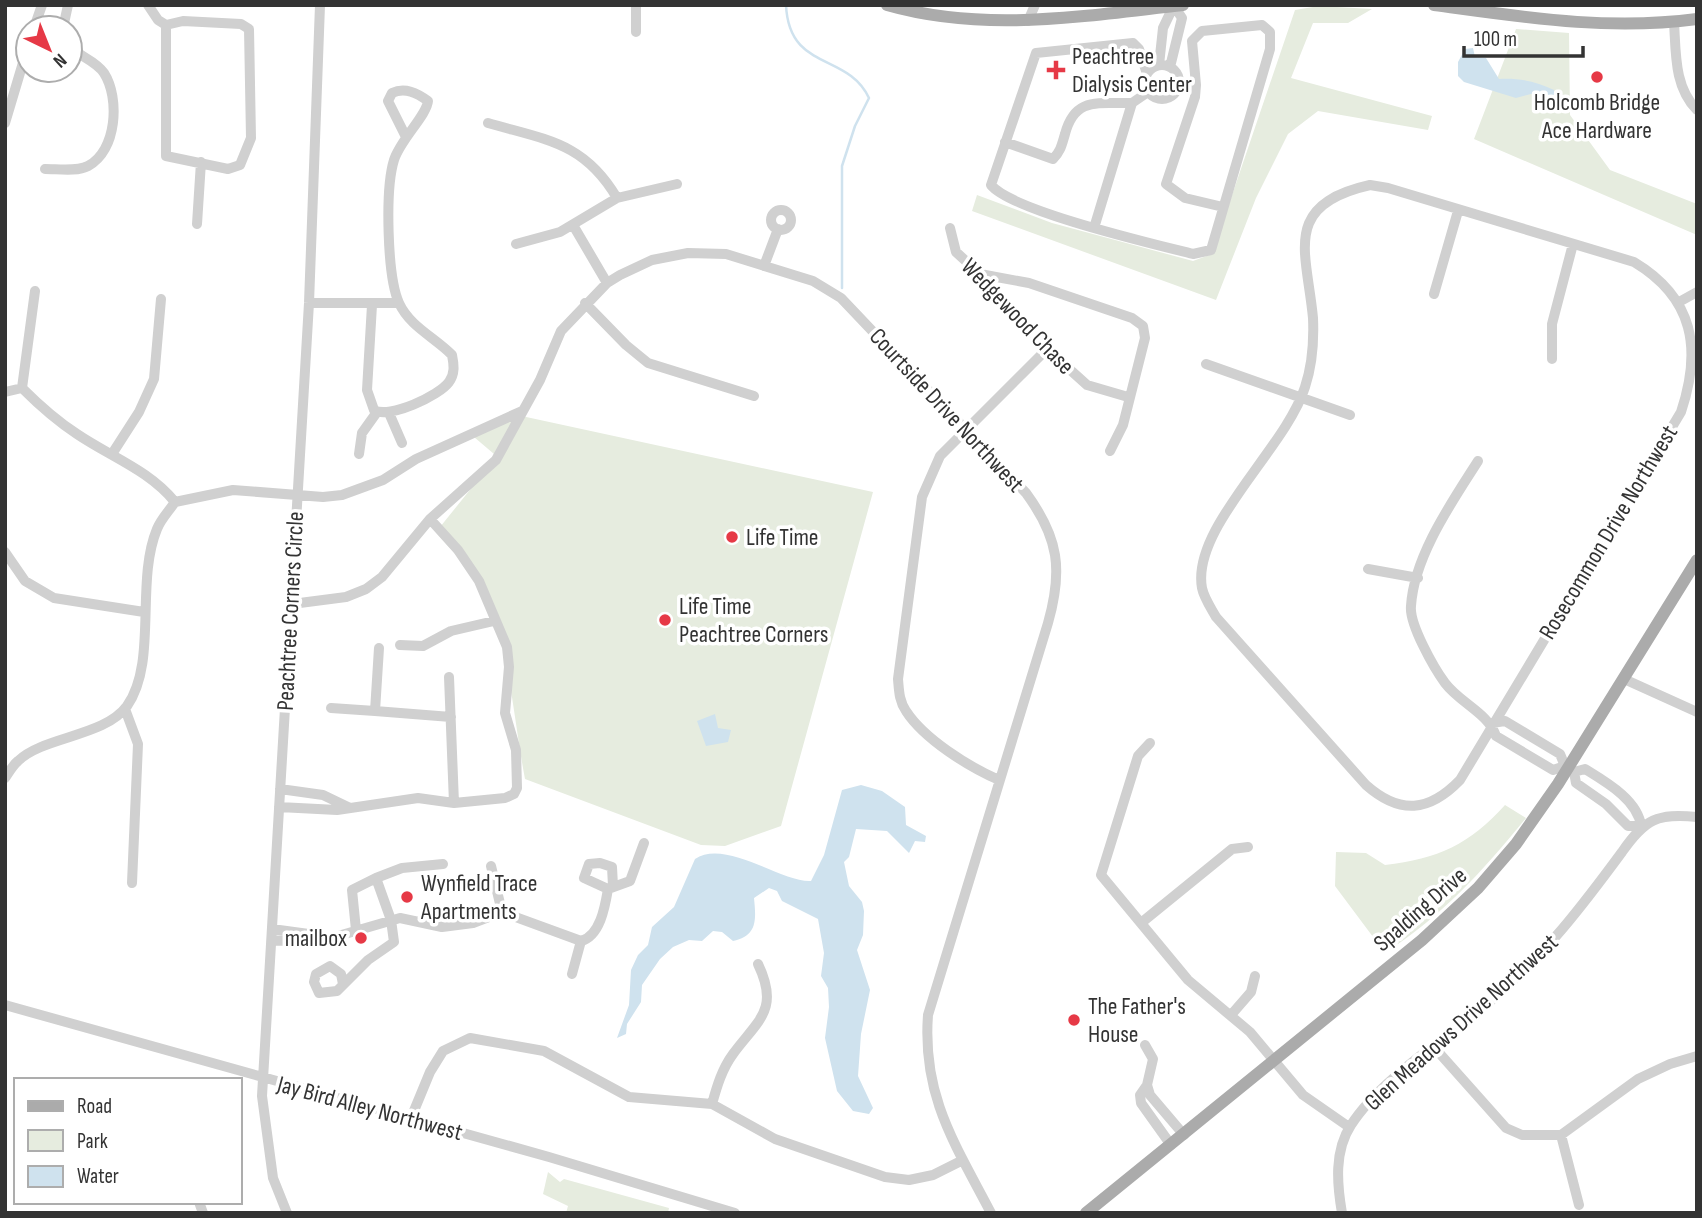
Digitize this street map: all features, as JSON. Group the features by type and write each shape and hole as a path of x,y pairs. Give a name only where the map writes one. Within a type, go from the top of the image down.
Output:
{"main road":[{"path":"887,5 975,21 1028,22 1183,5"},
{"path":"1434,5 1573,24 1618,26 1697,19"},
{"name":"Spalding Drive","path":"1086,1213 1422,940 1478,888 1516,844 1569,769 1697,560"}],"street":[{"path":"148,5 158,20 166,25 183,21 206,22 241,24 249,29 251,126 240,165 228,169 166,156 166,25"},
{"name":"Peachtree Corners Circle","path":"288,1213 273,1178 264,1124 264,1079 309,303 320,5"},
{"path":"636,5 636,32"},
{"path":"1028,22 1035,5"},
{"path":"1147,74 1159,65 1163,28 1174,6 1182,18 1170,67 1179,81 1176,93"},
{"path":"1674,22 1676,57 1684,97 1697,110"},
{"path":"1195,97 1176,93 1162,100 1148,92 1145,83 1147,74 1139,49 1133,43 1037,53 991,185 995,190 1028,205 1094,228 1192,254 1205,254 1211,250 1269,49 1267,27 1202,31 1192,41 1195,97 1166,184 1185,198 1223,207"},
{"path":"45,169 85,168 98,160 113,123 111,93 103,71 84,57"},
{"path":"1159,65 1170,67"},
{"path":"5,123 17,84"},
{"path":"372,305 367,390 369,402 377,412 389,413 440,391 449,382 454,367 452,355 419,328 399,303 388,248 390,180 394,160 405,135 427,110 428,101 418,93 399,90 392,93 388,101 405,135"},
{"path":"1005,142 1054,159 1061,149 1068,120 1076,109 1089,104 1132,103 1148,92"},
{"path":"1094,228 1132,103"},
{"path":"488,123 576,152 598,169 617,198"},
{"path":"197,224 201,162"},
{"path":"516,244 533,241 573,225 617,198 677,184"},
{"name":"Rosecommon Drive Northwest","path":"1370,185 1388,188 1458,211 1634,262 1654,274 1679,302 1691,325 1695,348 1693,385 1681,412 1460,779 1447,793 1422,806 1393,804 1366,785 1216,617 1202,590 1201,566 1206,550 1224,517 1284,431 1301,396 1312,357 1313,337 1304,239 1307,226 1316,213 1344,191 1370,185"},
{"path":"1434,294 1458,211"},
{"path":"573,225 607,283"},
{"name":"Wedgewood Chase","path":"950,228 956,252 980,274 1047,349 1087,385 1128,397"},
{"path":"764,266 778,229"},
{"path":"1552,359 1552,324 1573,244"},
{"name":"Courtside Drive Northwest","path":"292,604 346,597 366,589 382,577 430,519 496,460 508,444 561,331 607,283 652,260 688,253 726,254 819,283 841,298 966,429 1042,514 1052,538 1058,564 1054,602 928,1015 927,1056 932,1091 949,1135 991,1213"},
{"path":"980,274 1029,283 1132,318 1143,326 1145,338 1123,425 1110,451"},
{"path":"22,388 35,291"},
{"path":"1679,302 1697,292"},
{"path":"112,454 139,412 154,379 161,299"},
{"path":"309,303 399,303"},
{"path":"585,303 626,345 648,363 754,396"},
{"path":"999,780 971,768 906,711 899,697 898,678 922,496 940,456 1047,349"},
{"path":"1206,365 1350,415"},
{"path":"5,392 22,388"},
{"path":"22,388 47,413 147,474 175,502"},
{"path":"5,778 17,761 29,753 97,726 125,709 142,674 144,611 150,553 158,527 175,502 216,491 323,497 360,490 383,480 416,459 522,411"},
{"path":"359,454 362,433 377,412"},
{"path":"389,413 402,443"},
{"path":"1478,461 1430,543 1410,608 1434,666 1454,692 1492,723 1496,736 1553,770 1585,769 1616,790 1640,815 1641,827"},
{"path":"279,807 320,811 418,798 454,803 514,794 519,773 505,713 509,667 507,647 479,581 458,550 430,519"},
{"path":"5,552 25,582 54,598 144,611"},
{"path":"1368,569 1418,578"},
{"path":"400,645 423,646 446,634 494,621"},
{"path":"375,711 379,648"},
{"path":"449,677 454,803"},
{"path":"1624,679 1697,712"},
{"path":"331,708 451,717"},
{"path":"125,709 138,744 132,883"},
{"path":"1492,723 1505,721 1560,754 1576,783 1606,804 1628,826 1641,827 1670,814 1697,817"},
{"path":"1526,753 1535,738"},
{"path":"1150,743 1138,756 1101,875 1188,980 1250,1032 1303,1095 1349,1127"},
{"path":"280,789 323,795 350,808"},
{"name":"Glen Meadows Drive Northwest","path":"1342,1213 1338,1185 1339,1155 1349,1127 1370,1103 1433,1046 1494,998 1553,942 1641,827"},
{"path":"272,935 316,935 326,939 400,918 442,927 473,923 502,912 581,941 589,939 595,931 610,888 631,881 644,843"},
{"path":"1140,923 1232,849 1248,846"},
{"path":"356,930 352,890 402,868 443,864"},
{"path":"491,866 502,912"},
{"path":"343,984 368,960 394,942 391,920 376,878"},
{"path":"572,974 581,941"},
{"path":"712,1104 725,1067 758,1027 766,1010 766,981 758,964"},
{"path":"1231,1015 1251,992 1255,976"},
{"name":"Jay Bird Alley Northwest","path":"5,1005 411,1118 735,1213"},
{"path":"411,1118 430,1072 443,1051 470,1038 544,1051 629,1097 712,1104 775,1139 886,1177 908,1180 933,1175 963,1160"},
{"path":"1144,1045 1153,1059 1147,1085 1140,1095 1141,1103 1171,1145"},
{"path":"1433,1046 1506,1128 1522,1135 1561,1135 1637,1079 1670,1064 1697,1056"},
{"path":"1147,1085 1150,1094 1184,1135"},
{"path":"1561,1135 1579,1205"}],"green space":[{"path":"1319,6 1372,9 1348,23 1313,23 1291,78 1432,116 1428,130 1318,111 1288,134 1256,198 1216,300 972,211 977,195 1052,223 1193,261 1212,254 1295,10"},
{"path":"1516,29 1569,33 1570,115 1610,170 1697,204 1697,235 1474,139"},
{"name":"Life Time Peachtree Corners","path":"517,415 873,492 781,826 725,846 701,845 525,779 510,683 492,613 474,576 436,532 482,475 494,454 474,437"},
{"path":"1505,805 1526,818 1461,892 1406,939 1385,953 1335,886 1336,852 1366,853 1385,865 1421,859 1466,840"},
{"path":"548,1172 560,1182 564,1179 669,1208 668,1213 566,1213 568,1206 543,1194"}],"water":[{"path":"1473,48 1475,57 1486,58 1499,79 1541,84 1554,90 1554,99 1531,94 1516,98 1464,82 1458,76 1458,62 1465,49"},
{"path":"715,714 718,728 731,730 728,742 706,746 697,721"},
{"path":"861,785 882,791 905,807 906,825 926,836 925,842 915,841 909,853 887,831 856,829 849,857 844,862 849,886 862,902 864,911 863,935 857,950 870,990 861,1034 858,1076 873,1108 869,1114 853,1111 837,1091 825,1038 829,1007 828,988 821,976 824,953 818,919 782,901 777,891 769,888 754,898 754,925 741,939 733,941 722,932 713,931 702,941 689,940 673,947 660,959 642,985 641,1002 627,1024 626,1034 617,1038 629,1005 631,970 638,955 648,945 652,927 674,907 695,859 707,854 738,857 799,880 811,881 824,855 842,790"}],"waterway":[{"path":"786,5 790,26 797,41 808,52 848,73 860,84 869,98 855,126 842,166 842,288"}],"place":[{"name":"Peachtree Dialysis Center","path":"1056,70"},
{"name":"Holcomb Bridge Ace Hardware","path":"1597,77"},
{"name":"Life Time","path":"732,537"},
{"name":"Life Time Peachtree Corners","path":"665,620"},
{"name":"Wynfield Trace Apartments","path":"407,897"},
{"name":"mailbox","path":"361,938"},
{"name":"The Father's House","path":"1074,1020"}]}
